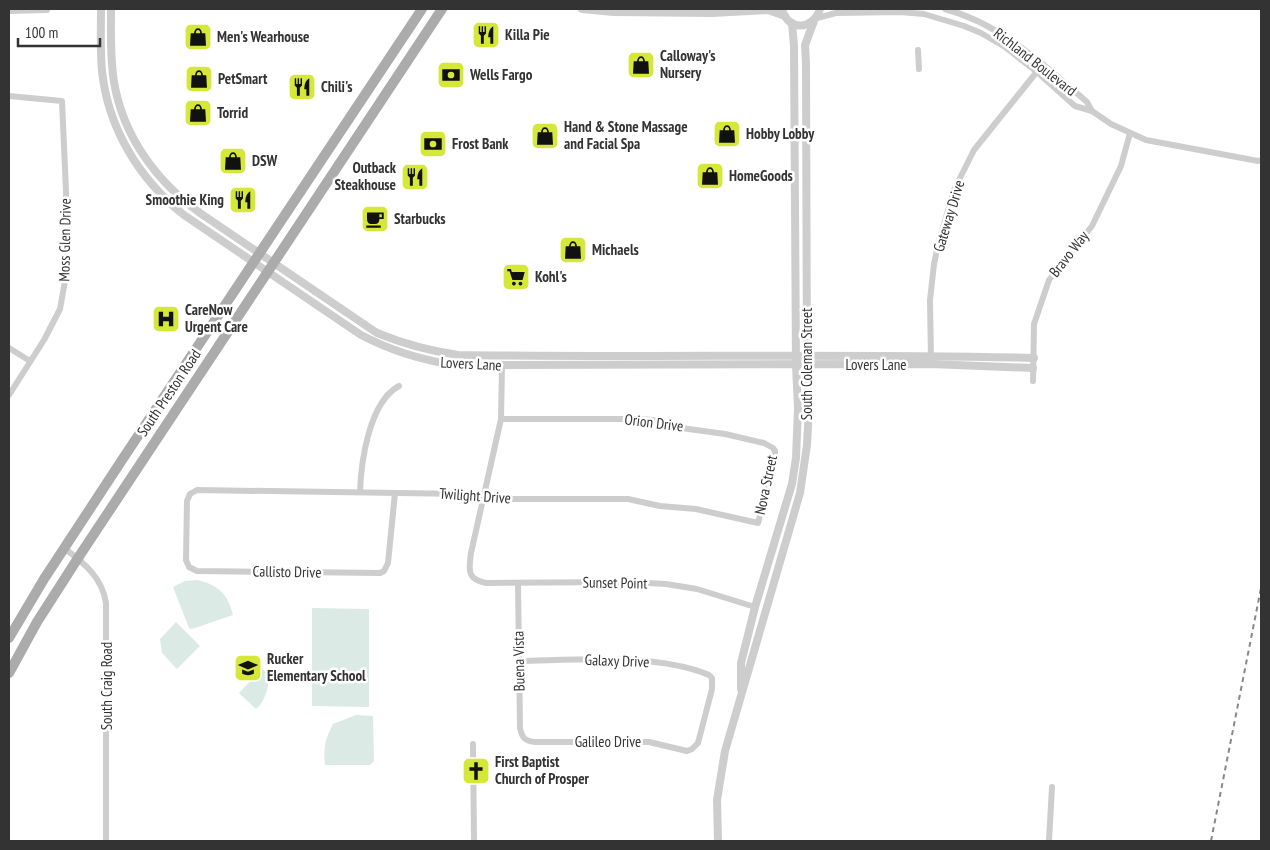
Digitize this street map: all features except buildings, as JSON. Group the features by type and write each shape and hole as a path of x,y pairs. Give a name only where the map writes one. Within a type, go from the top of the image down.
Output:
{"main road":[{"name":"South Preston Road","path":"9,638 64,548 422,9"},
{"name":"South Preston Road","path":"9,672 37,622 78,558 442,9"}],"street":[{"name":"Lovers Lane","path":"101,9 102,69 105,91 114,123 130,155 143,174 172,205 257,258 361,335 380,345 421,360 445,364 502,366 675,361 807,361 1034,368"},
{"name":"Lovers Lane","path":"111,9 114,82 123,116 139,150 152,169 177,196 257,258"},
{"path":"582,9 614,12 768,10 783,13 792,23 802,26 815,19"},
{"name":"South Coleman Street","path":"718,841 717,800 725,751 800,493 807,445 809,408 805,45 820,9"},
{"name":"Richland Boulevard","path":"945,9 964,15 997,30 1043,64 1087,102 1092,111"},
{"path":"9,11 47,10"},
{"name":"Richland Boulevard","path":"815,19 836,13 891,11 912,12 964,26 992,39 1037,72 1075,106 1092,111 1111,124 1130,133 1146,140 1261,160"},
{"name":"South Coleman Street","path":"740,701 741,663 755,607 792,484 796,458 798,408 796,361 795,88 792,23"},
{"path":"918,50 919,69"},
{"name":"Gateway Drive","path":"931,364 930,300 934,264 954,190 974,150 1043,64"},
{"path":"795,88 806,88"},
{"name":"Moss Glen Drive","path":"9,96 62,101 66,191 66,281 60,309 9,395"},
{"name":"Bravo Way","path":"1033,381 1034,324 1049,280 1092,226 1122,166 1130,133"},
{"path":"795,227 807,227"},
{"name":"Lovers Lane","path":"270,267 377,333 398,342 434,351 458,355 675,361"},
{"path":"9,348 30,361"},
{"path":"484,496 501,419 502,355"},
{"name":"Lovers Lane","path":"807,361 931,356 1034,358"},
{"path":"360,492 361,467 370,427 384,399 392,390 399,386"},
{"name":"Orion Drive","path":"501,419 639,418 653,420 674,427 725,434 764,443 773,448"},
{"name":"Nova Street","path":"758,523 775,458 773,448"},
{"name":"Twilight Drive","path":"190,568 186,560 187,501 190,494 197,490 360,492 484,496 514,499 628,499 660,506 696,508 758,523"},
{"name":"Callisto Drive","path":"190,568 197,571 376,573 384,571 388,563 394,493"},
{"name":"Sunset Point","path":"484,496 470,553 469,570 472,578 478,581 486,583 630,582 666,584 697,589 755,607"},
{"name":"South Craig Road","path":"64,548 78,558 98,579 104,592 107,610 106,841"},
{"name":"Buena Vista","path":"518,583 520,728 523,738"},
{"path":"755,607 766,611"},
{"name":"Galaxy Drive","path":"519,661 647,661 675,665 709,675 712,678 712,689 698,743 692,750"},
{"name":"Galileo Drive","path":"523,738 535,742 649,742 687,751 692,750"},
{"path":"473,744 474,841"},
{"path":"1049,841 1052,787"}],"shaded area":[{"path":"198,580 217,588 225,596 233,615 192,629 189,628 173,587 185,581"},
{"path":"312,608 369,609 369,707 312,706"},
{"path":"176,622 200,646 177,669 162,653 160,639"},
{"path":"262,669 269,675 268,684 266,694 256,709 239,693"},
{"path":"356,715 373,716 374,761 370,765 325,765 325,744 333,724"}],"railway":[{"path":"1211,841 1261,588"}],"place":[{"name":"Killa Pie","path":"486,35"},
{"name":"Men's Wearhouse","path":"198,37"},
{"name":"Calloway's Nursery","path":"641,65"},
{"name":"Wells Fargo","path":"451,75"},
{"name":"PetSmart","path":"199,79"},
{"name":"Chili's","path":"302,87"},
{"name":"Torrid","path":"198,113"},
{"name":"Hobby Lobby","path":"727,134"},
{"name":"Hand & Stone Massage and Facial Spa","path":"545,136"},
{"name":"Frost Bank","path":"433,144"},
{"name":"DSW","path":"233,161"},
{"name":"HomeGoods","path":"710,176"},
{"name":"Outback Steakhouse","path":"415,177"},
{"name":"Smoothie King","path":"243,200"},
{"name":"Starbucks","path":"375,219"},
{"name":"Michaels","path":"573,250"},
{"name":"Kohl's","path":"516,277"},
{"name":"CareNow Urgent Care","path":"166,319"},
{"name":"Rucker Elementary School","path":"248,668"},
{"name":"First Baptist Church of Prosper","path":"476,771"}]}
